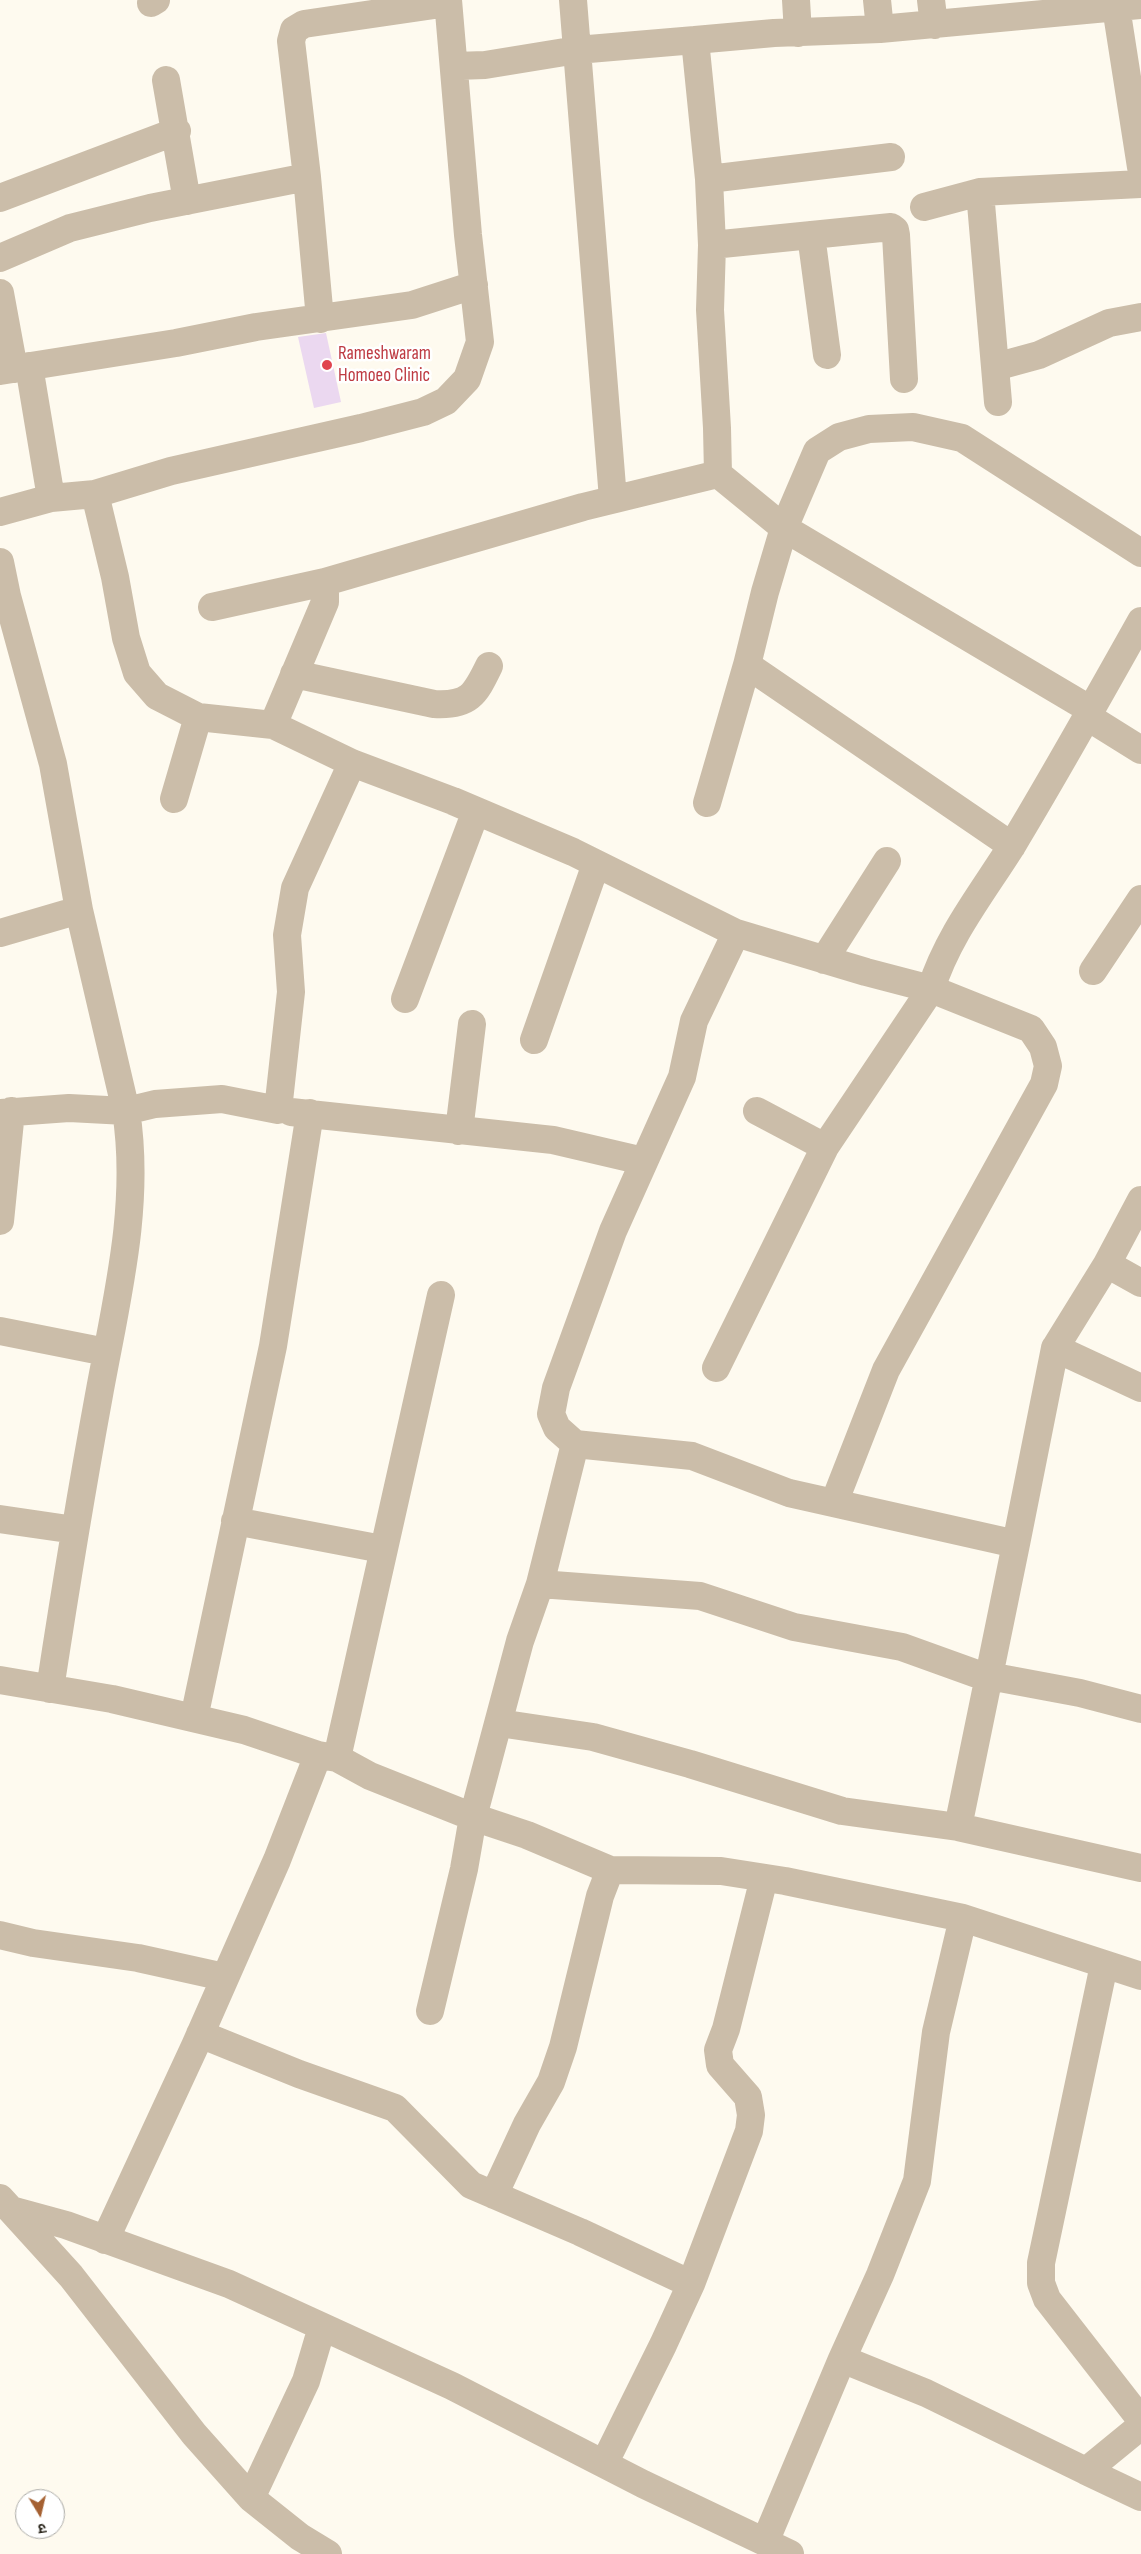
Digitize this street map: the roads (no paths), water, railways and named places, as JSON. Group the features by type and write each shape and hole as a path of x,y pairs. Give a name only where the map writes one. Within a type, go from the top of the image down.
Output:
{"street":[{"path":"573,0 613,499"},
{"path":"796,0 798,32"},
{"path":"877,0 880,30"},
{"path":"0,512 51,498 95,494 172,471 424,412 446,401 467,380 480,342 448,2 304,24 294,30 290,41 307,177 320,319"},
{"path":"455,66 485,65 577,50 695,40 798,32 880,30 932,12 1071,5 1128,6 1141,166"},
{"path":"695,40 708,179 712,246 710,310 718,474 784,528 1090,714 1141,750"},
{"path":"166,80 177,131 187,201"},
{"path":"0,198 177,131"},
{"path":"708,179 890,157"},
{"path":"0,258 70,228 187,201 307,177"},
{"path":"924,207 980,192 1141,184"},
{"path":"980,192 998,402"},
{"path":"712,246 884,227 895,230 904,379"},
{"path":"811,235 827,355"},
{"path":"14,369 176,343 256,327 412,305 474,285"},
{"path":"0,293 14,369 51,498"},
{"path":"995,366 1039,356 1109,323 1141,317"},
{"path":"708,803 784,528 817,451 839,437 869,428 913,427 962,438 1141,553"},
{"path":"212,607 325,582 613,499 718,474"},
{"path":"95,494 115,577 126,638 137,673 157,696 198,717 273,726 352,763 476,811 596,864 736,933 824,960 931,989 1031,1030 1043,1047 1048,1066 1044,1084 886,1370 834,1503"},
{"path":"0,562 7,596 53,764 79,910 126,1111 131,1141 128,1235 75,1530 50,1689"},
{"path":"273,726 325,602 325,582"},
{"path":"716,1368 825,1147 931,989 939,964 952,937 1012,846 1090,714 1141,621"},
{"path":"747,665 1012,846"},
{"path":"294,674 434,704 451,705 464,702 477,691 489,666"},
{"path":"174,799 198,717"},
{"path":"278,1110 291,992 287,935 295,888 352,763"},
{"path":"406,999 476,811"},
{"path":"824,960 887,861"},
{"path":"534,1040 596,864"},
{"path":"1093,971 1141,899"},
{"path":"0,933 23,924 79,910"},
{"path":"736,933 694,1021 682,1077 613,1231 556,1388 551,1414 557,1428 575,1444 692,1456 789,1493 1016,1544"},
{"path":"459,1132 472,1024"},
{"path":"0,1221 5,1112 69,1108 126,1111 155,1104 222,1100 278,1110 459,1132 553,1140 643,1161"},
{"path":"757,1111 825,1147"},
{"path":"194,1718 273,1346 310,1113"},
{"path":"958,1827 1056,1348 1107,1264 1141,1200"},
{"path":"1107,1264 1141,1284"},
{"path":"105,2240 200,2034 277,1860 328,1757 382,1549 441,1296"},
{"path":"0,1331 106,1352"},
{"path":"1056,1348 1141,1388"},
{"path":"430,2011 464,1869 473,1817 520,1641 540,1584 575,1444"},
{"path":"0,1519 75,1530"},
{"path":"235,1521 382,1549"},
{"path":"540,1584 700,1596 794,1627 902,1647 977,1674 1080,1693 1141,1709"},
{"path":"0,1680 112,1699 244,1730 328,1757 370,1776 473,1817 527,1835 610,1870 721,1871 764,1878 963,1918 1141,1976"},
{"path":"498,1723 593,1737 690,1764 842,1811 958,1827 1141,1868"},
{"path":"494,2195 527,2124 551,2082 563,2047 600,1896 610,1870"},
{"path":"604,2464 663,2346 690,2284 749,2131 751,2115 748,2097 720,2065 718,2050 726,2029 764,1878"},
{"path":"765,2542 842,2359 880,2275 916,2181 936,2032 963,1918"},
{"path":"0,1935 34,1943 138,1958 224,1977"},
{"path":"1104,1965 1041,2262 1041,2283 1047,2299 1141,2420"},
{"path":"200,2034 299,2074 395,2108 471,2185 597,2240 690,2284"},
{"path":"5,2204 229,2284 452,2386 604,2464 790,2554"},
{"path":"5,2204 71,2276 194,2434 251,2498 300,2537 328,2554"},
{"path":"251,2498 306,2381 322,2326"},
{"path":"842,2359 926,2393 1141,2497"},
{"path":"1086,2471 1141,2426"}],"place":[{"name":"Rameshwaram Homoeo Clinic","path":"327,365"}]}
